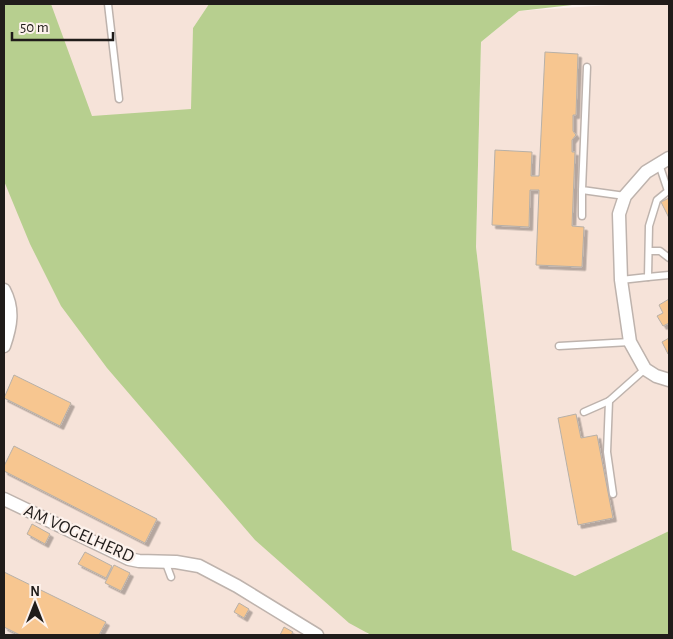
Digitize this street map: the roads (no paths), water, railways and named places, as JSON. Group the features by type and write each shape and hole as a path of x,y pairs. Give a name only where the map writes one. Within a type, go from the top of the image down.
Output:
{"street":[{"path":"664,161 646,172 625,196 619,214 621,280 630,342 645,369 656,376 669,380"},
{"path":"4,290 12,316 4,346"},
{"name":"AM VOGELHERD","path":"4,499 129,559 139,562 188,563 214,573 317,635"}],"lane":[{"path":"108,4 118,99"},
{"path":"582,216 587,67"},
{"path":"648,277 649,226 657,200 668,191 664,161"},
{"path":"582,190 625,196"},
{"path":"649,252 660,252 669,258"},
{"path":"621,280 669,275"},
{"path":"558,346 630,342"},
{"path":"584,412 608,401 645,369"},
{"path":"608,401 607,452 613,494"},
{"path":"165,562 171,577"}]}
